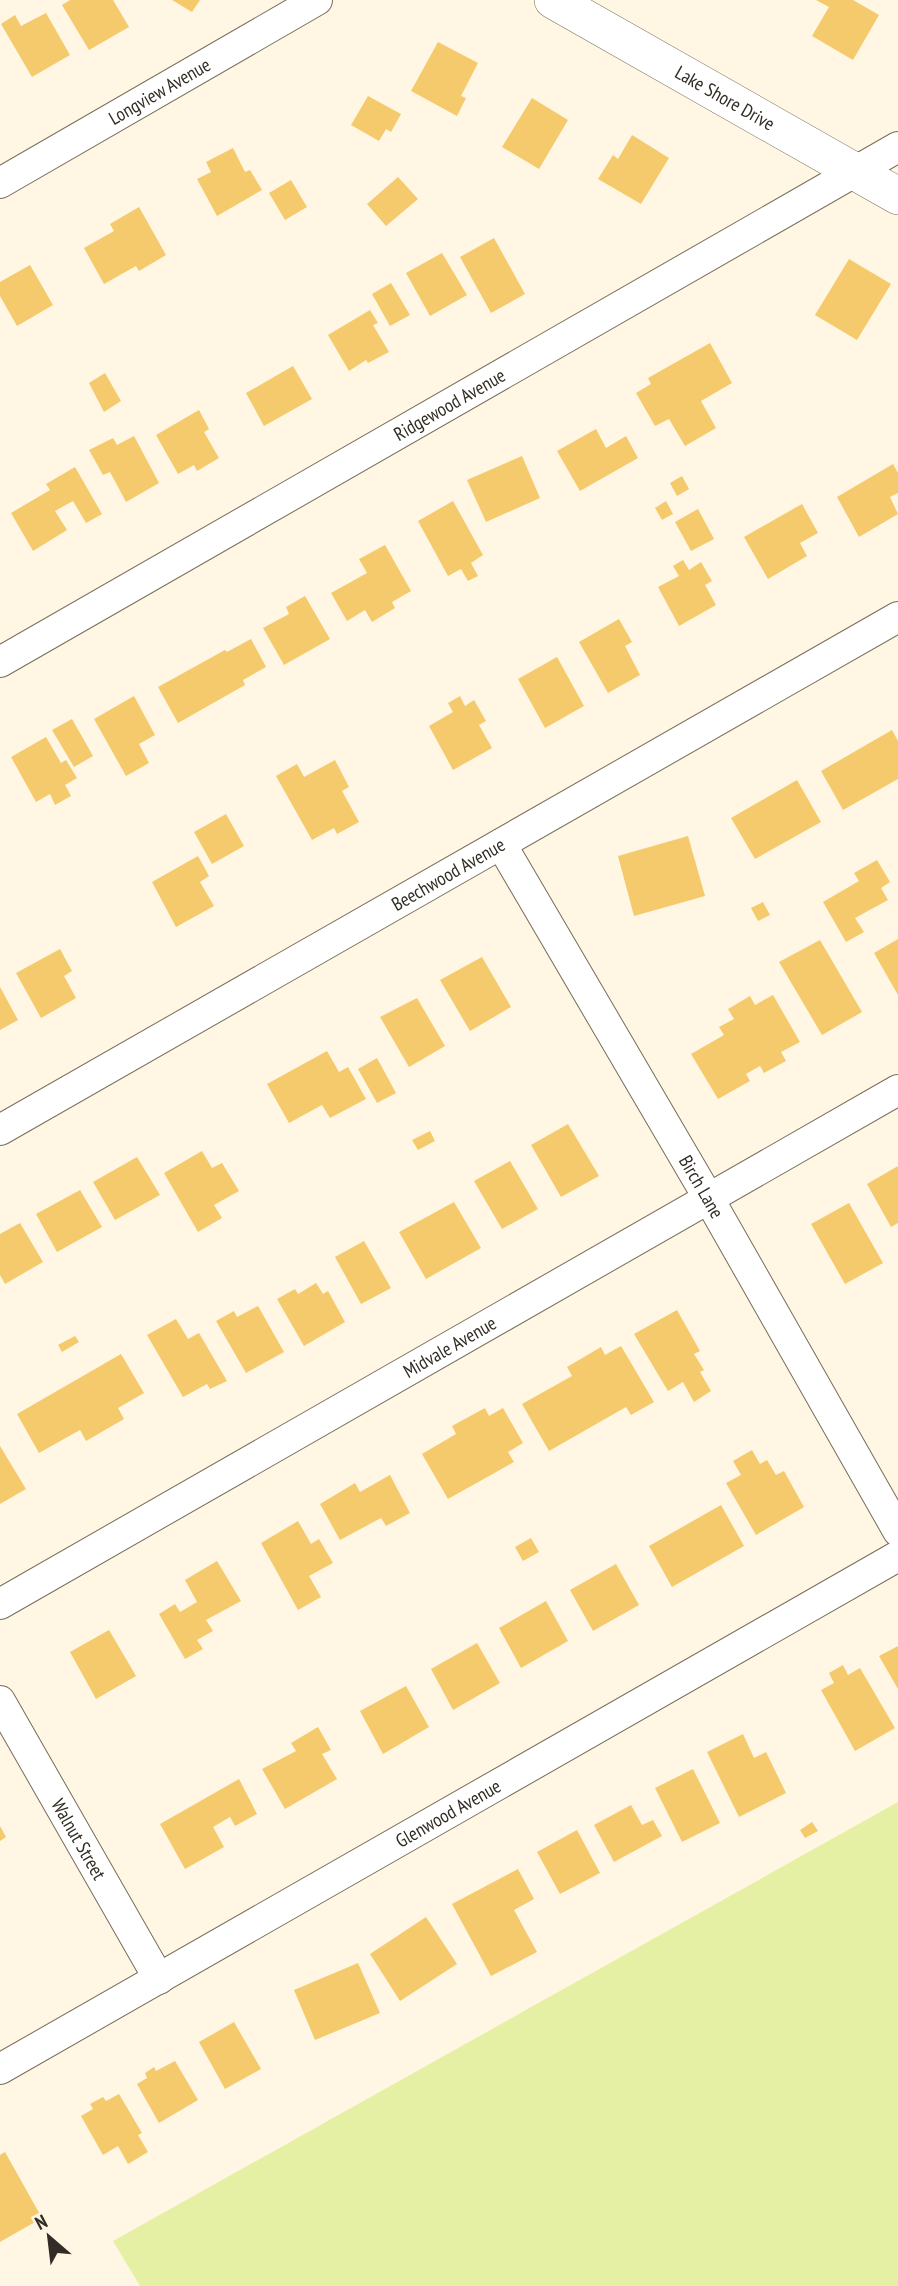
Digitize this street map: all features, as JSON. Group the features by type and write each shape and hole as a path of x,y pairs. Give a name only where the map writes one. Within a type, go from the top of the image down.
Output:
{"street":[{"name":"Longview Avenue","path":"0,183 317,0"},
{"name":"Lake Shore Drive","path":"554,0 898,195"},
{"name":"Ridgewood Avenue","path":"0,662 898,147"},
{"name":"Beechwood Avenue","path":"0,1130 898,617"},
{"name":"Birch Lane","path":"501,844 709,1199 898,1531"},
{"name":"Midvale Avenue","path":"0,1604 898,1090"},
{"name":"Glenwood Avenue","path":"0,2069 898,1556"},
{"name":"Walnut Street","path":"0,1701 159,1979"}],"green space":[{"path":"898,1802 898,2286 140,2286 113,2241"}],"building":[{"path":"70,0 113,0 129,27 89,50 62,5"},
{"path":"172,0 200,0 192,12"},
{"path":"816,0 853,0 879,15 853,60 812,36 829,7"},
{"path":"46,13 70,55 32,77 1,24 15,15 21,26"},
{"path":"438,42 478,63 461,96 466,98 457,116 411,91"},
{"path":"368,96 401,114 391,132 386,129 379,141 351,125"},
{"path":"532,98 568,120 539,169 502,147"},
{"path":"632,135 669,158 641,204 598,179 613,155 618,159"},
{"path":"233,148 245,172 250,170 262,190 217,216 197,179 211,172 206,162"},
{"path":"398,177 418,199 386,226 367,204"},
{"path":"291,180 307,207 285,220 269,193"},
{"path":"139,207 166,255 139,271 136,266 104,284 84,248 114,231 110,224"},
{"path":"494,238 525,294 491,313 460,257"},
{"path":"442,253 467,295 430,316 406,273"},
{"path":"849,259 891,284 857,340 815,315"},
{"path":"30,265 53,305 17,326 0,296 0,282"},
{"path":"391,283 410,315 390,326 372,294"},
{"path":"370,310 378,323 373,325 389,352 368,363 366,360 349,371 328,335"},
{"path":"710,343 732,383 701,401 716,428 685,446 669,419 655,426 636,393 651,384 648,378"},
{"path":"293,366 312,399 264,426 246,393"},
{"path":"105,373 121,401 104,412 89,383"},
{"path":"199,410 209,429 204,432 219,458 197,471 194,465 178,474 156,435"},
{"path":"596,429 606,448 626,436 638,458 580,491 557,451"},
{"path":"134,436 159,483 126,502 110,472 103,475 89,450 113,438 117,445"},
{"path":"522,456 540,498 486,522 467,480"},
{"path":"893,464 898,473 898,493 890,497 898,514 859,537 837,497"},
{"path":"75,467 102,514 86,523 73,501 55,511 67,530 33,551 11,513 50,490 46,484"},
{"path":"682,476 689,489 677,496 670,483"},
{"path":"453,501 483,555 471,563 478,576 468,581 461,569 448,576 418,521"},
{"path":"666,501 673,514 662,520 655,508"},
{"path":"802,504 818,533 800,543 807,556 768,579 744,537"},
{"path":"698,509 714,539 691,551 675,522"},
{"path":"385,545 411,591 392,602 395,608 372,622 365,610 347,621 331,593 367,573 359,559"},
{"path":"683,560 689,570 701,562 712,581 705,585 716,605 679,626 658,587 679,576 673,566"},
{"path":"305,596 330,639 284,665 263,628 289,614 286,607"},
{"path":"619,619 632,642 625,646 640,675 608,693 579,642"},
{"path":"251,639 266,667 243,680 245,685 178,723 158,687 225,650 227,652"},
{"path":"557,657 584,706 545,728 518,679"},
{"path":"134,696 155,735 139,744 149,763 126,776 94,719"},
{"path":"460,696 465,706 474,700 486,721 479,725 492,748 453,770 429,726 453,712 448,703"},
{"path":"72,719 93,756 74,767 52,730"},
{"path":"892,730 898,741 898,779 843,810 821,771"},
{"path":"46,737 61,763 66,760 77,778 65,785 71,796 55,805 50,794 36,802 11,757"},
{"path":"335,760 349,787 342,791 359,822 337,834 334,828 312,840 276,776 297,764 304,777"},
{"path":"797,780 821,822 755,859 731,818"},
{"path":"226,814 244,846 212,864 194,832"},
{"path":"688,836 705,896 634,916 618,856"},
{"path":"198,856 209,876 200,882 214,906 176,927 152,882"},
{"path":"877,860 890,882 881,888 888,900 855,918 864,932 846,942 823,902 859,881 854,873"},
{"path":"763,902 770,915 758,921 751,908"},
{"path":"898,939 898,995 874,953"},
{"path":"820,940 862,1012 822,1035 779,962"},
{"path":"60,949 72,971 64,976 76,998 41,1018 16,973"},
{"path":"482,957 511,1007 470,1031 440,980"},
{"path":"0,987 18,1020 0,1030"},
{"path":"773,995 800,1042 781,1052 786,1061 764,1073 760,1066 746,1074 750,1081 718,1099 691,1054 724,1035 719,1027 734,1019 728,1009 750,996 755,1005"},
{"path":"417,998 445,1046 409,1067 380,1017"},
{"path":"327,1051 339,1072 348,1067 366,1099 330,1118 322,1105 289,1123 267,1084"},
{"path":"377,1058 396,1093 377,1103 358,1069"},
{"path":"568,1124 599,1176 561,1197 531,1145"},
{"path":"430,1131 435,1141 418,1150 412,1140"},
{"path":"202,1151 212,1168 222,1163 239,1191 214,1205 222,1218 198,1232 164,1173"},
{"path":"137,1157 160,1195 115,1220 93,1182"},
{"path":"510,1161 538,1209 502,1229 474,1181"},
{"path":"898,1166 898,1223 891,1227 867,1184"},
{"path":"80,1190 102,1227 57,1252 36,1214"},
{"path":"454,1202 481,1248 426,1279 399,1232"},
{"path":"849,1203 883,1263 845,1284 811,1224"},
{"path":"20,1223 43,1262 5,1284 0,1275 0,1234"},
{"path":"364,1241 391,1288 361,1304 335,1257"},
{"path":"316,1283 323,1294 328,1291 345,1322 304,1346 277,1299 295,1289 298,1294"},
{"path":"258,1306 284,1352 246,1373 216,1321 234,1311 237,1317"},
{"path":"677,1310 700,1351 694,1354 704,1370 700,1372 711,1391 694,1402 683,1382 668,1391 634,1334"},
{"path":"176,1319 188,1339 199,1333 227,1381 210,1389 207,1384 183,1397 147,1335"},
{"path":"75,1336 79,1342 62,1352 58,1345"},
{"path":"621,1346 654,1402 631,1415 626,1407 549,1451 522,1404 572,1376 567,1367 601,1347 605,1355"},
{"path":"121,1354 144,1393 118,1408 124,1419 86,1441 80,1430 39,1453 17,1414"},
{"path":"485,1408 489,1416 503,1408 523,1443 508,1452 514,1462 448,1499 422,1454 456,1434 452,1426"},
{"path":"0,1446 26,1489 0,1504"},
{"path":"752,1450 760,1464 767,1460 776,1475 784,1471 804,1507 756,1535 726,1483 741,1475 733,1461"},
{"path":"390,1475 410,1513 386,1526 381,1518 340,1540 320,1504 355,1483 360,1492"},
{"path":"721,1505 744,1546 672,1587 649,1546"},
{"path":"298,1521 311,1544 319,1539 333,1563 309,1576 321,1597 298,1610 261,1543"},
{"path":"531,1538 539,1552 523,1561 515,1547"},
{"path":"217,1561 241,1601 206,1620 213,1631 197,1640 203,1649 185,1659 159,1614 175,1604 180,1612 197,1602 185,1580"},
{"path":"616,1564 639,1605 593,1631 570,1590"},
{"path":"546,1601 568,1641 521,1668 499,1628"},
{"path":"109,1630 136,1676 96,1699 70,1652"},
{"path":"477,1643 500,1683 453,1710 431,1669"},
{"path":"898,1646 898,1689 879,1656"},
{"path":"843,1665 848,1675 860,1668 895,1728 855,1751 821,1690 834,1683 829,1673"},
{"path":"406,1686 429,1727 383,1754 360,1711"},
{"path":"318,1727 331,1750 322,1754 337,1779 285,1809 262,1769 296,1751 291,1743"},
{"path":"743,1734 754,1758 766,1752 786,1793 739,1817 707,1752"},
{"path":"693,1769 720,1823 682,1842 655,1788"},
{"path":"239,1779 257,1814 235,1826 230,1817 213,1827 224,1847 185,1869 160,1824"},
{"path":"631,1805 642,1825 653,1820 662,1836 614,1862 594,1825"},
{"path":"812,1822 818,1831 805,1838 800,1830"},
{"path":"0,1826 6,1837 0,1841"},
{"path":"577,1830 600,1873 560,1894 537,1852"},
{"path":"518,1869 534,1899 514,1910 537,1952 491,1976 452,1904"},
{"path":"426,1917 457,1964 400,2001 370,1954"},
{"path":"358,1963 380,2013 315,2040 294,1990"},
{"path":"234,2022 261,2069 225,2089 199,2042"},
{"path":"175,2061 198,2100 159,2123 137,2084 147,2078 145,2073 154,2067 156,2071"},
{"path":"119,2094 142,2133 138,2135 148,2152 128,2164 118,2146 103,2155 81,2116 93,2109 90,2104 103,2097 106,2101"},
{"path":"5,2152 42,2218 0,2242 0,2155"}]}
